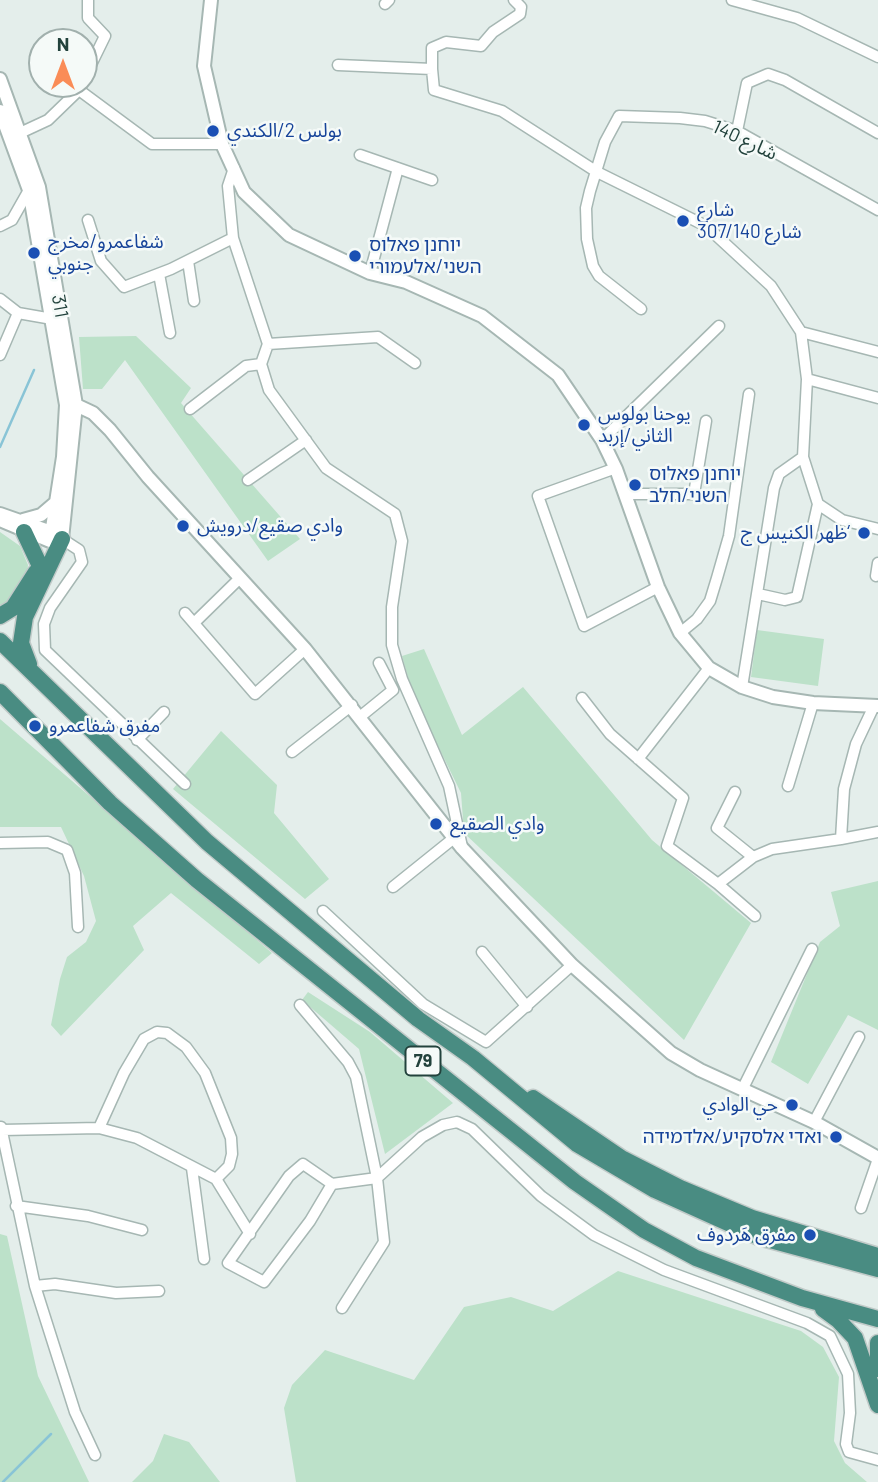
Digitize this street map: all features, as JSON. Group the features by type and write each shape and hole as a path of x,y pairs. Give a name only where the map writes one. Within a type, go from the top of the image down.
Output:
{"highway":[{"path":"22,526 40,565"},
{"path":"0,616 20,600 55,536"},
{"path":"32,670 21,643 23,626 55,536"},
{"name":"79","path":"0,641 207,842 418,1018 473,1058 577,1144 655,1190 759,1237 878,1269"},
{"name":"79","path":"0,692 110,803 197,880 575,1182 644,1230 696,1258 802,1298 878,1320"},
{"path":"0,700 24,714"},
{"path":"473,1058 649,1173 739,1213 878,1256"},
{"path":"843,1247 863,1249 878,1245"},
{"path":"802,1298 838,1320 855,1338 878,1405"},
{"path":"878,1343 878,1369"}],"street":[{"path":"88,0 88,18 97,28"},
{"path":"211,0 204,66 222,144 244,192 289,235 370,273 406,282 482,316 558,375 602,440 616,468 658,587 680,633 709,668 742,687 773,697 813,703 876,706 856,744 845,789 841,839"},
{"path":"514,0 521,7 520,14 493,32 481,46 446,41 432,48 434,90 502,111 597,172 706,226 771,286 802,332 807,379 803,457 818,504 797,597 785,600 758,594"},
{"path":"732,0 797,18 878,57"},
{"path":"98,29 105,36 98,50"},
{"path":"338,65 432,69"},
{"path":"737,131 747,83 768,74 785,80 878,133"},
{"name":"311","path":"0,79 39,187 71,405 73,463 55,536"},
{"path":"20,132 48,120 69,98"},
{"path":"94,98 152,144 222,144"},
{"name":"311","path":"0,111 29,190 57,320"},
{"name":"شارع 140","path":"641,309 599,276 593,266 587,239 586,208 597,172 615,121 626,114 705,121 737,131 878,210"},
{"path":"360,155 432,180"},
{"path":"234,166 228,186 233,238 268,344 261,364 269,390 326,468 395,514 402,541 393,607 393,645 402,679 449,786 458,843"},
{"path":"370,273 398,169"},
{"path":"0,226 12,220 29,190"},
{"path":"88,220 101,261 124,287 188,261 233,238"},
{"path":"188,261 194,301"},
{"path":"159,274 170,333"},
{"path":"0,299 18,313 57,320"},
{"path":"0,355 18,313"},
{"path":"602,440 719,326"},
{"path":"802,332 878,352"},
{"path":"268,344 378,337 415,363"},
{"path":"190,409 246,366 261,364"},
{"path":"807,379 878,398"},
{"path":"680,633 697,619 710,601 729,536 749,394"},
{"path":"71,405 93,413 110,430 239,579 305,649 361,716 403,775 458,843 572,965 671,1053 814,1122 878,1158 861,1208"},
{"name":"311","path":"55,536 55,503 71,405"},
{"path":"626,494 694,494 706,421"},
{"path":"248,480 306,440"},
{"path":"742,687 774,488 779,474 803,457"},
{"path":"616,468 538,496 584,625 658,587"},
{"path":"22,526 55,503"},
{"path":"818,504 842,520 878,529"},
{"path":"0,517 55,536 79,550 82,562 50,608 44,624 45,650 185,784"},
{"path":"876,576 878,562"},
{"path":"194,623 239,579"},
{"path":"185,613 255,694 305,649"},
{"path":"361,716 393,690 379,663"},
{"path":"638,759 709,668"},
{"path":"582,698 610,734 683,798 667,846 755,916"},
{"path":"788,786 813,703"},
{"path":"292,752 352,705"},
{"path":"137,740 164,712"},
{"path":"736,792 717,828 753,857"},
{"path":"718,884 753,857 772,849 878,832"},
{"path":"0,843 48,842 67,850 75,873 78,927"},
{"path":"393,887 458,843"},
{"path":"323,911 423,1004 486,1042 572,965"},
{"path":"743,1090 812,949"},
{"path":"482,952 527,1007"},
{"path":"300,1005 348,1062 356,1077 377,1178 384,1242 342,1308"},
{"path":"99,1128 124,1073 144,1039 157,1032 167,1033 186,1047 205,1073 231,1138 229,1166 216,1179"},
{"path":"814,1122 859,1037"},
{"path":"332,1184 310,1220 264,1282 228,1264 289,1176 303,1164 332,1184 377,1178 422,1137 443,1125 457,1122 472,1129 541,1196 594,1235 664,1270 807,1323 830,1336 848,1374 850,1413 846,1444 849,1452 878,1460"},
{"path":"95,1455 75,1412 35,1286 3,1160 1,1128 99,1128 137,1138 216,1179 250,1234"},
{"path":"848,1141 878,1151"},
{"path":"192,1168 204,1259"},
{"path":"16,1206 88,1216 142,1230"},
{"path":"35,1286 55,1284 108,1293 159,1291"}],"green space":[{"path":"136,336 191,388 181,403 300,539 268,561 125,360 102,389 83,389 79,337"},
{"path":"0,532 20,546 28,565 27,575 13,601 0,610"},
{"path":"757,630 824,639 818,686 751,677"},
{"path":"424,649 462,735 523,687 652,840 751,923 684,1040 464,833 461,793 413,695 402,656"},
{"path":"0,719 272,953 259,964 171,893 133,926 144,950 61,1036 51,1025 60,979 67,957 86,942 96,921 84,876 61,827 0,827"},
{"path":"221,731 277,785 274,813 329,879 305,899 173,789"},
{"path":"878,881 878,1030 848,1015 808,1084 771,1062 820,942 840,926 831,892"},
{"path":"308,992 370,1032 453,1103 385,1154 359,1049 302,1000"},
{"path":"0,1234 7,1236 38,1376 89,1482 0,1482"},
{"path":"618,1271 801,1331 823,1347 839,1377 834,1441 845,1463 867,1482 296,1482 284,1408 292,1385 325,1350 414,1380 464,1307 511,1297 553,1311"},
{"path":"164,1434 189,1442 220,1482 132,1482 153,1461"}],"waterway":[{"path":"0,447 34,370"},
{"path":"3,1482 51,1434"}],"place":[{"name":"بولس 2/الكندي","path":"213,131"},
{"name":"شارع 307/شارع 140","path":"683,221"},
{"name":"شفاعمرو/مخرج جنوبي","path":"34,253"},
{"name":"יוחנן פאלוס השני/אלעמורי","path":"355,256"},
{"name":"يوحنا بولوس الثاني/إربد","path":"584,425"},
{"name":"יוחנן פאלוס השני/חלב","path":"635,485"},
{"name":"وادي صقيع/درويش","path":"183,526"},
{"name":"ظهر الكنيس ج‘","path":"864,533"},
{"name":"مفرق شفاعمرو","path":"35,726"},
{"name":"وادي الصقيع","path":"436,824"},
{"name":"حي الوادي","path":"792,1105"},
{"name":"ואדי אלסקיע/אלדמידה","path":"836,1137"},
{"name":"مفرق هَردوف","path":"810,1235"}]}
